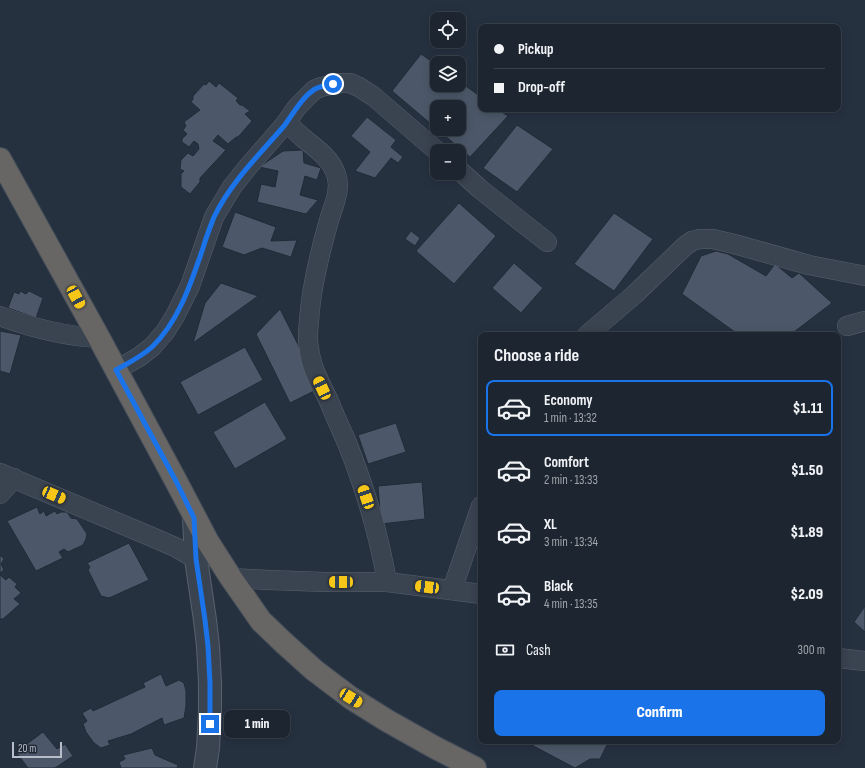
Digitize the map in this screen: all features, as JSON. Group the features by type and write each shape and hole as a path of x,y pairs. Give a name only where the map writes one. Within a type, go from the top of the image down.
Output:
{"highway":[{"path":"0,159 99,338 177,483 194,518 231,578 262,621 284,644 314,670 351,698 386,720 475,768"}],"street":[{"path":"116,370 139,357 152,347 165,332 190,286 214,217 232,187 286,123 297,107 314,90 321,86 341,83 350,83 359,87 373,96 430,145"},
{"path":"286,123 318,149 328,160 337,175 337,197 328,222 310,302 308,347 316,374 347,444 370,508 387,582"},
{"path":"466,176 547,242"},
{"path":"591,332 634,295 685,246 692,241 700,239 713,239 809,265 865,276"},
{"path":"0,316 24,325 83,337 99,338"},
{"path":"847,326 865,320"},
{"path":"0,494 7,475 175,547 196,559"},
{"path":"452,590 478,515"},
{"path":"194,518 196,559 208,646 210,683 208,748 205,768"},
{"path":"231,578 311,582 387,582 478,594"},
{"path":"841,658 865,661"}],"building":[{"path":"421,54 430,60 430,92 466,92 466,86 478,95 478,112 502,112 508,116 470,157 466,154 466,144 455,144 445,136 466,136 466,100 430,100 430,123 392,91"},
{"path":"209,81 216,87 219,83 238,98 236,101 250,111 245,114 252,121 239,136 228,144 218,135 213,141 226,150 200,178 200,182 190,194 181,187 181,174 184,171 180,169 181,160 188,153 193,156 199,149 198,144 194,141 189,147 182,142 182,139 187,134 183,130 186,126 184,122 200,110 191,102 193,96 204,84 206,85"},
{"path":"367,117 396,140 391,147 403,157 398,163 391,158 375,178 355,171 370,152 351,136"},
{"path":"517,125 553,149 517,192 483,168"},
{"path":"303,150 304,163 321,168 317,180 305,176 300,195 318,200 306,214 257,202 261,184 275,187 278,171 259,167 283,151"},
{"path":"459,203 496,236 454,284 416,251"},
{"path":"235,212 276,227 271,241 297,240 291,257 262,248 244,255 222,247"},
{"path":"614,213 653,239 614,291 574,264"},
{"path":"411,231 420,238 415,246 405,239"},
{"path":"716,251 728,254 766,276 775,264 792,278 799,273 832,303 794,332 735,332 682,294 701,256"},
{"path":"514,263 543,288 521,313 492,288"},
{"path":"221,283 258,296 193,343 205,303"},
{"path":"20,291 26,294 29,291 43,298 36,318 8,308 14,292 19,294"},
{"path":"280,309 320,388 290,403 256,334"},
{"path":"0,331 21,335 10,374 0,371"},
{"path":"245,347 263,380 198,415 180,382"},
{"path":"265,402 287,439 235,469 213,432"},
{"path":"396,423 406,452 368,464 358,435"},
{"path":"422,482 425,519 381,524 378,486"},
{"path":"37,507 40,514 44,511 46,516 55,511 57,514 67,512 71,518 77,519 87,534 83,545 68,552 64,549 59,552 63,558 36,571 7,521"},
{"path":"129,543 149,580 109,598 101,596 88,570 90,567 87,563"},
{"path":"0,555 4,559 1,564 4,570 0,573"},
{"path":"0,575 6,580 9,577 17,584 15,587 21,593 14,599 20,604 3,619 0,619"},
{"path":"865,606 865,632 854,622"},
{"path":"161,674 166,686 179,680 184,683 186,691 186,706 184,718 164,725 162,718 131,734 108,741 110,745 101,748 94,743 86,732 83,724 87,721 82,713 91,708 93,711 145,687 143,683"},
{"path":"43,732 57,749 65,744 73,756 55,768 28,768 16,752"},
{"path":"530,744 608,744 600,759 590,759 575,768"},
{"path":"152,748 155,755 178,765 177,768 121,768 119,762 125,759 123,755"}],"route":[{"path":"210,724 208,646 196,559 194,518 177,483 116,370 139,357 152,347 165,332 190,286 214,217 232,187 308,95 321,86 333,84"}]}
